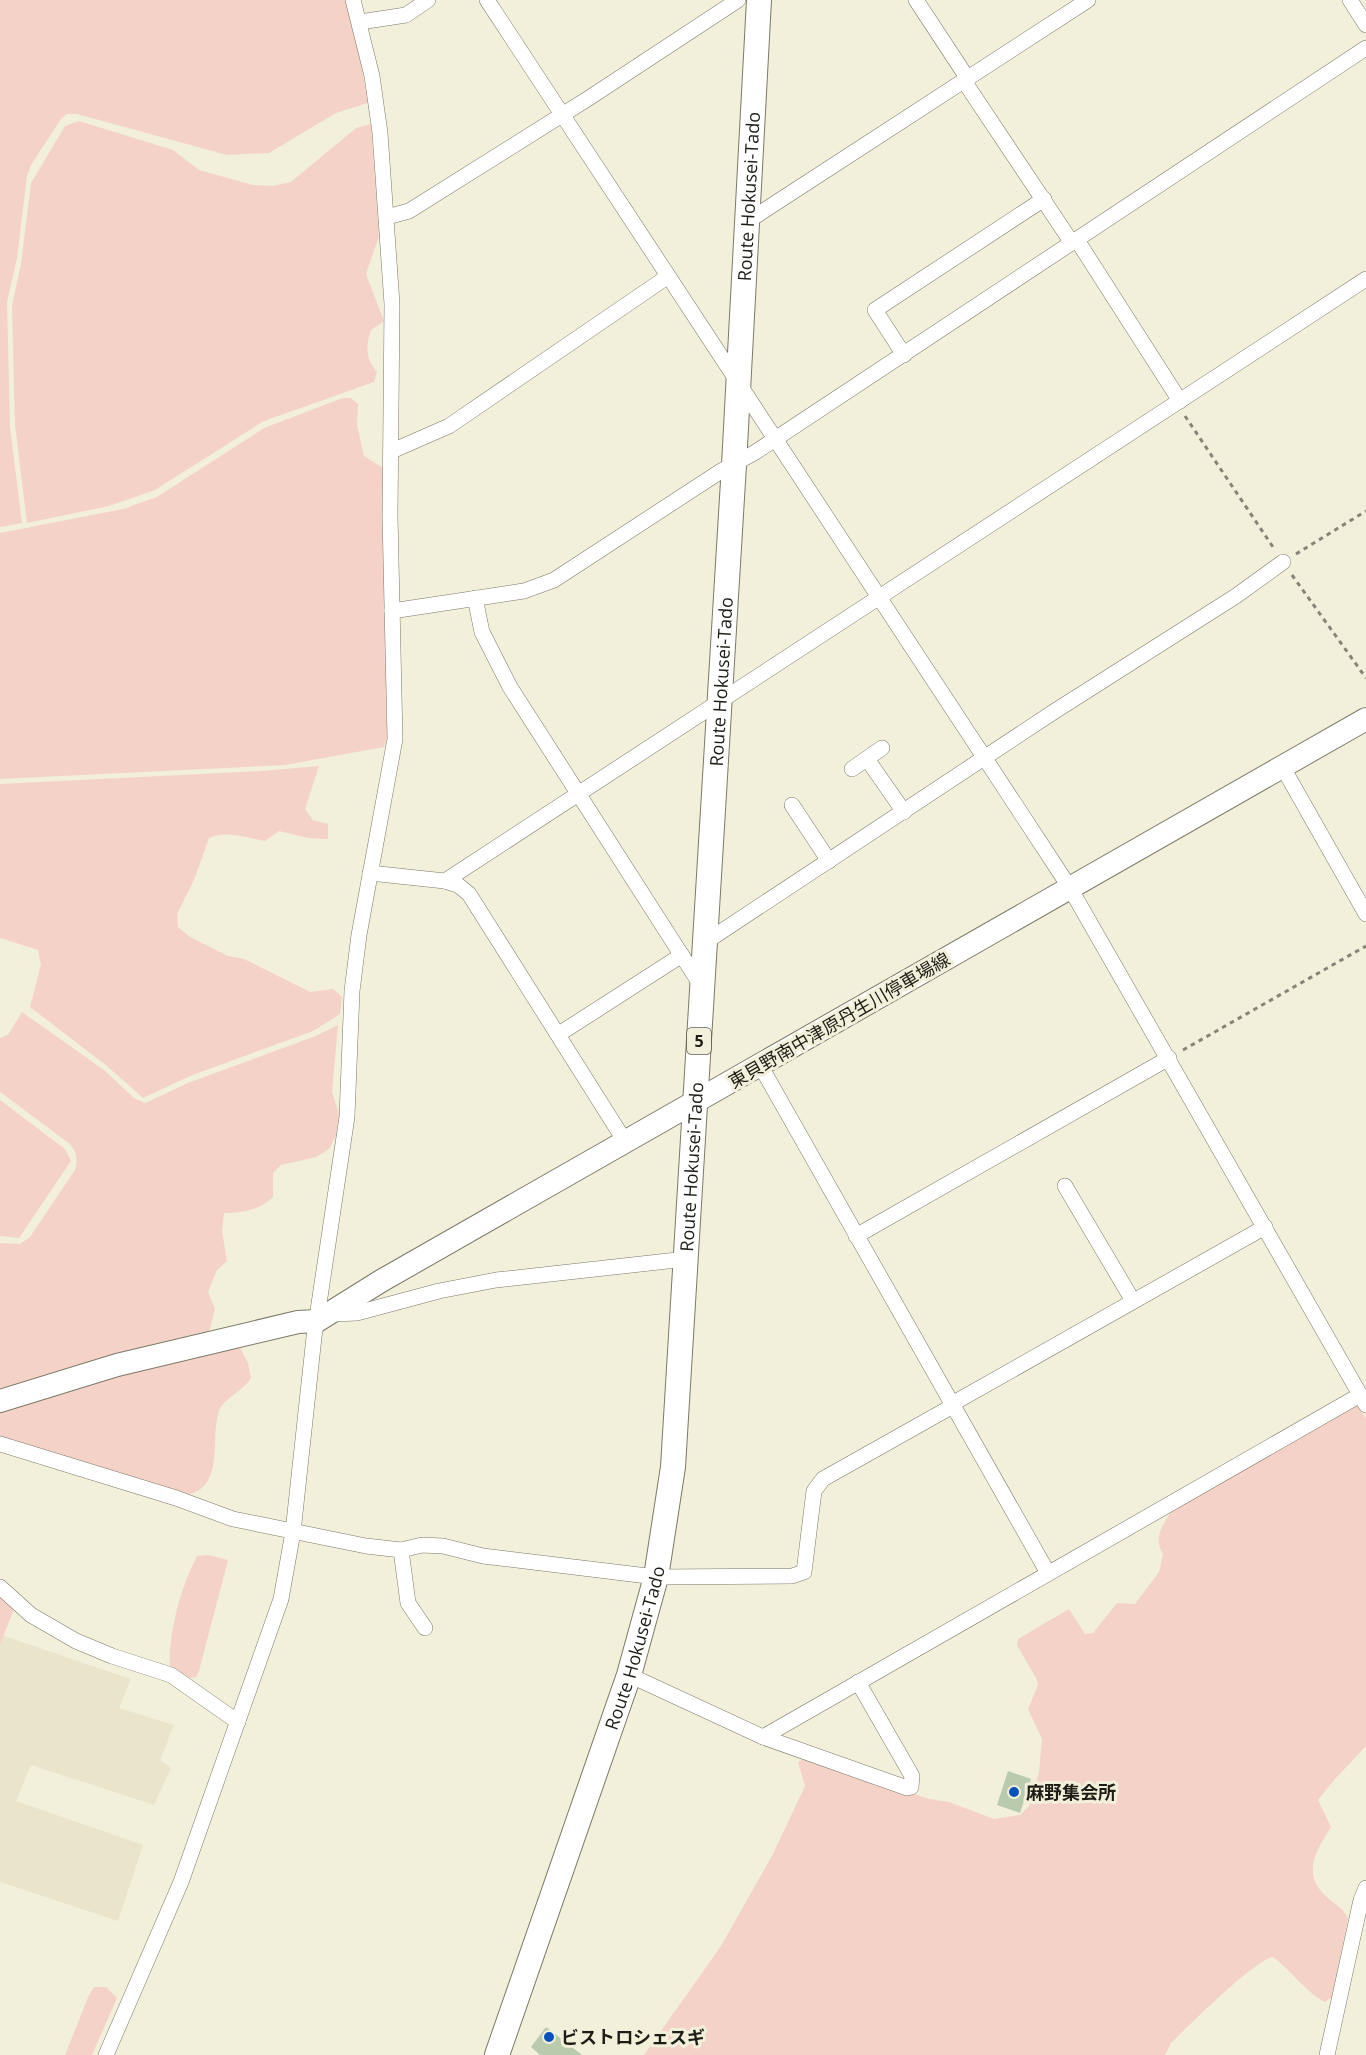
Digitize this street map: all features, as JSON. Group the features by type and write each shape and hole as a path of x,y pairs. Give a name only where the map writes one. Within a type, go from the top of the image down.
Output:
{"main road":[{"name":"Route Hokusei-Tado","path":"498,2055 629,1676 656,1577 673,1467 734,465 759,0"},
{"name":"東貝野南中津原丹生川停車場線","path":"0,1401 117,1365 323,1317 381,1281 1366,719"}],"street":[{"path":"105,2055 181,1882 281,1599 293,1532 323,1317 347,1117 352,991 370,873 395,739 390,516 392,304 380,133 360,22 353,0"},
{"path":"360,22 406,15 428,0"},
{"path":"487,0 738,386 776,438 1070,888 1363,1400 1048,1573 763,1737"},
{"path":"387,217 409,211 738,0"},
{"path":"916,0 1178,402"},
{"path":"748,221 1088,0"},
{"path":"1350,0 1366,25"},
{"path":"392,611 540,587 554,580 904,355 1366,48"},
{"path":"904,355 875,310 1044,199"},
{"path":"392,452 449,426 667,277"},
{"path":"445,881 1366,279"},
{"path":"704,943 984,758 1236,596 1283,562"},
{"path":"475,598 482,632 492,656 702,987"},
{"path":"852,769 882,748"},
{"path":"867,759 904,812"},
{"path":"1282,766 1366,914"},
{"path":"792,805 829,861"},
{"path":"370,873 445,881 458,885 469,894 626,1143"},
{"path":"559,1034 682,955"},
{"path":"856,1236 1169,1058"},
{"path":"760,1065 951,1406 1048,1573"},
{"path":"1065,1186 1134,1301"},
{"path":"0,1444 176,1498 233,1519 366,1546 401,1550 422,1545 442,1546 483,1556 656,1577 792,1576 804,1572 814,1491 823,1479 1265,1227"},
{"path":"323,1317 357,1313 429,1294 496,1280 686,1259"},
{"path":"401,1550 408,1603 425,1628"},
{"path":"0,1587 31,1615 76,1641 112,1656 171,1675 238,1722"},
{"path":"629,1676 763,1737 840,1766 907,1788 911,1787 912,1776 858,1682"},
{"path":"1327,2055 1361,1900 1366,1888"}],"path":[{"path":"1178,402 1283,562 1366,678"},
{"path":"1283,562 1366,511"},
{"path":"1169,1058 1366,946"}],"shaded area":[{"path":"0,0 345,0 355,32 368,103 336,113 269,153 227,155 77,114 67,114 61,119 31,165 27,176 17,258 7,302 10,427 22,523 0,527"},
{"path":"79,121 173,150 199,170 253,185 273,186 291,182 356,128 371,124 379,236 366,274 384,321 371,330 368,342 369,357 377,372 374,382 264,421 155,490 109,506 27,523 15,425 12,306 21,264 31,183 65,126"},
{"path":"343,398 351,398 358,404 357,425 364,456 383,468 387,737 384,747 285,765 0,779 0,533 123,509 157,497 264,428"},
{"path":"319,766 305,809 313,820 328,824 328,839 308,838 279,831 265,841 229,835 209,838 194,880 177,914 178,927 190,937 228,956 244,959 310,992 333,989 342,997 340,1014 313,1031 190,1076 143,1098 107,1066 30,1007 41,965 38,950 0,938 0,784"},
{"path":"22,1012 104,1070 134,1098 145,1103 188,1083 318,1035 338,1025 332,1092 339,1114 336,1135 329,1149 316,1157 281,1165 273,1173 273,1197 262,1205 244,1211 224,1213 222,1231 227,1261 217,1270 208,1292 215,1309 209,1333 0,1394 0,1243 20,1244 30,1237 75,1170 76,1163 76,1156 70,1144 0,1092 0,1038 8,1035"},
{"path":"0,1100 65,1149 71,1161 19,1238 0,1236"},
{"path":"227,1343 238,1344 248,1363 251,1378 221,1406 216,1423 214,1462 211,1474 206,1484 197,1492 183,1496 0,1441 0,1410"},
{"path":"1351,1405 1359,1407 1366,1419 1366,1746 1318,1800 1331,1827 1313,1863 1315,1881 1348,1918 1332,1997 1325,2002 1318,1998 1273,1957 1252,1969 1222,1995 1171,2043 1165,2055 644,2055 721,1946 773,1854 805,1786 798,1762 807,1757 929,1799 949,1802 994,1819 1020,1815 1029,1806 1039,1772 1042,1739 1028,1709 1038,1685 1037,1680 1017,1645 1018,1639 1069,1609 1085,1634 1093,1633 1117,1603 1135,1604 1159,1572 1163,1554 1159,1536 1174,1507"},
{"path":"208,1555 228,1560 199,1671 196,1677 190,1678 170,1668 173,1625 181,1596 197,1556"},
{"path":"0,1596 14,1609 0,1645"},
{"path":"4,1636 131,1679 119,1708 174,1725 160,1760 171,1768 154,1805 31,1765 16,1801 143,1845 118,1921 0,1882 0,1645"},
{"path":"94,1987 106,1987 117,1998 92,2055 65,2055 89,1995"}],"building":[{"name":"麻野集会所","path":"1008,1771 1031,1779 1020,1813 997,1805"},
{"name":"ビストロシェスギ","path":"546,2027 582,2055 540,2055 531,2047"}],"place":[{"name":"麻野集会所","path":"1014,1792"},
{"name":"ビストロシェスギ","path":"549,2037"}]}
